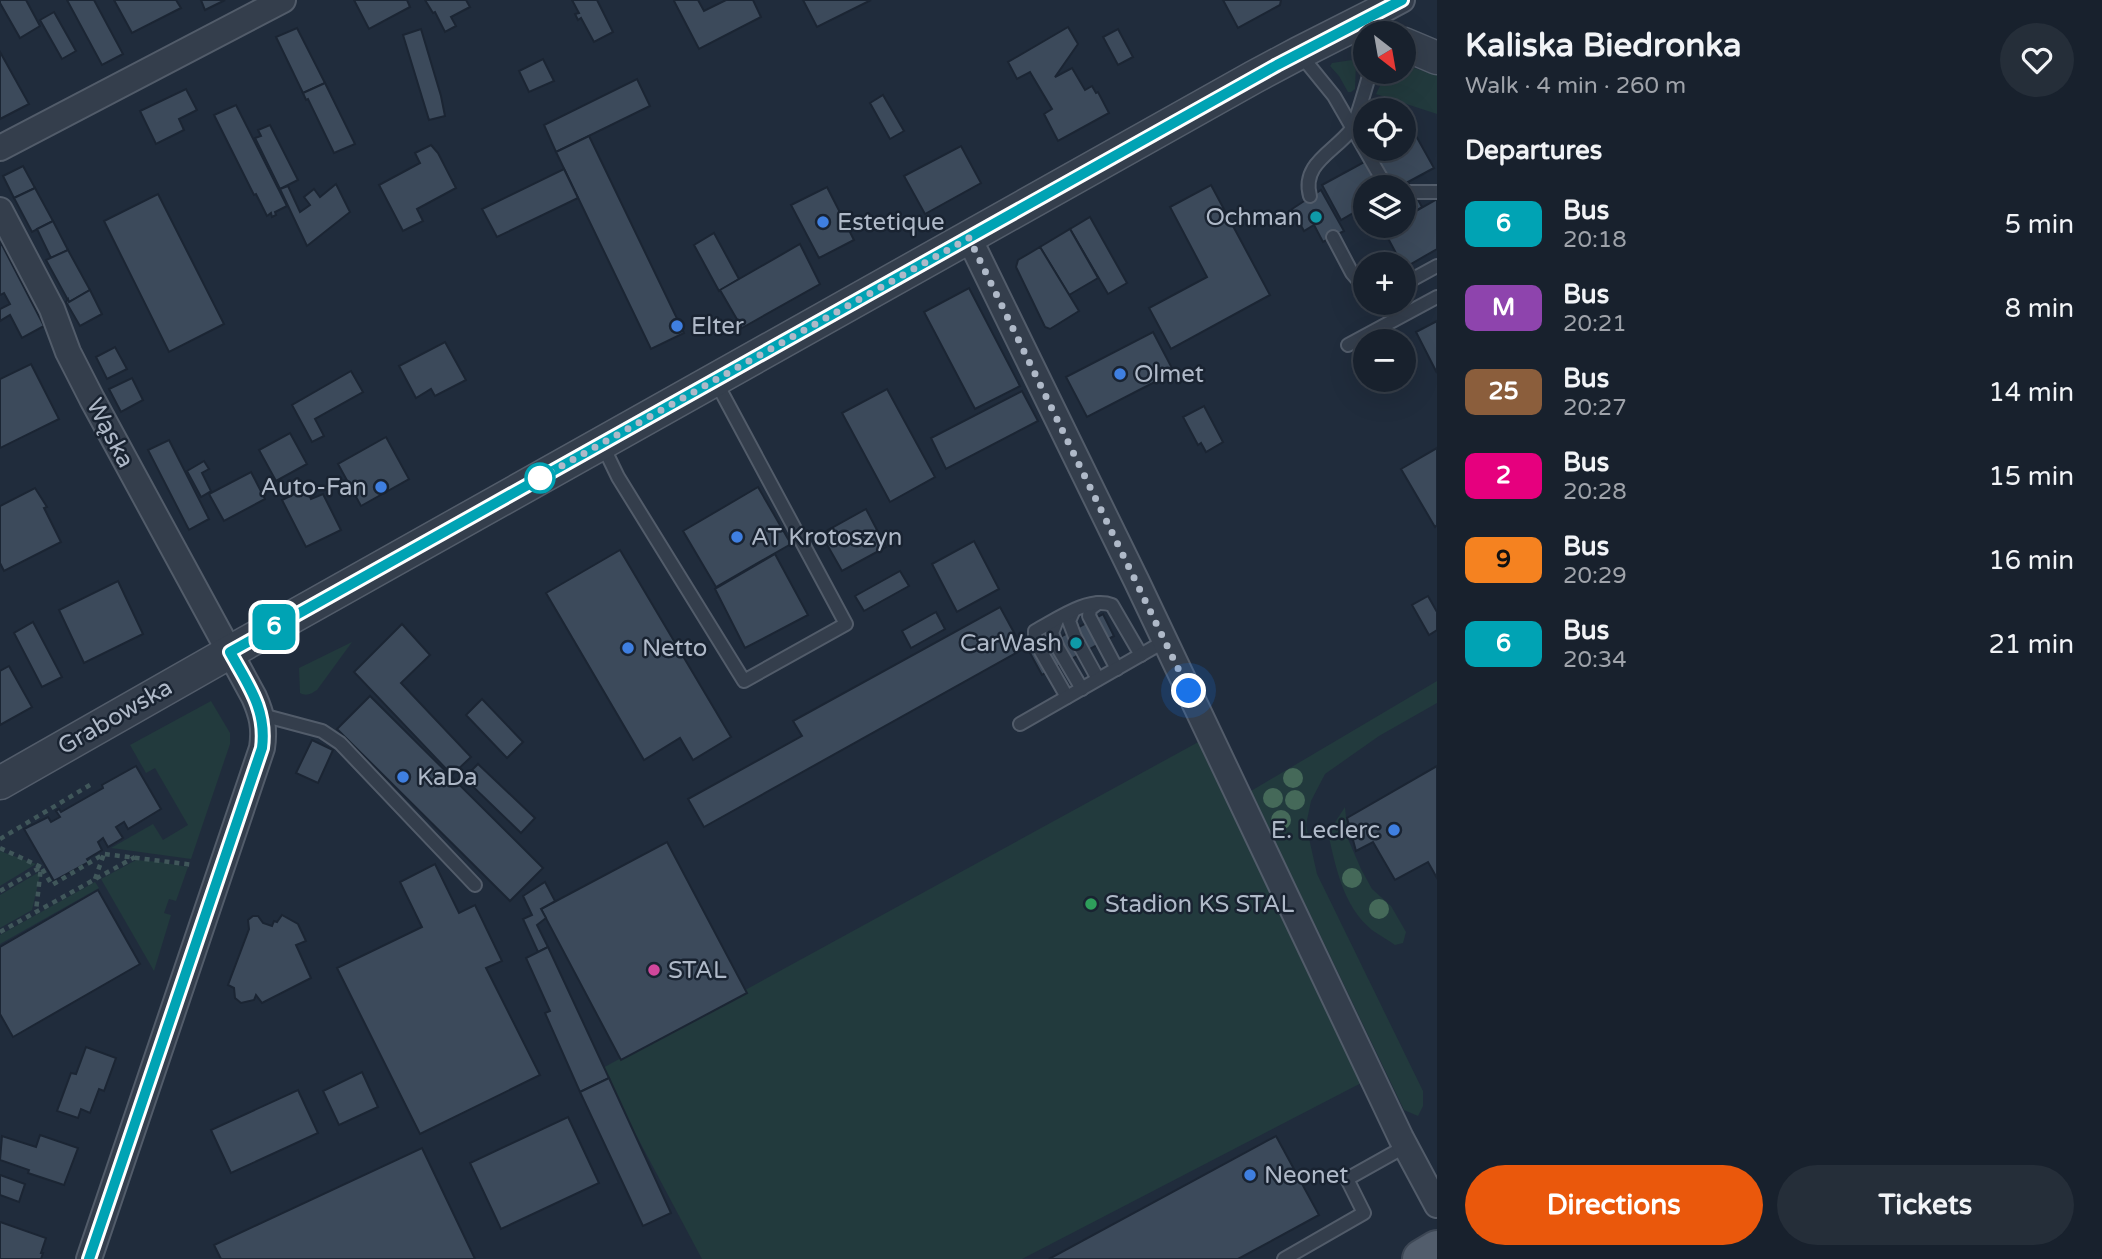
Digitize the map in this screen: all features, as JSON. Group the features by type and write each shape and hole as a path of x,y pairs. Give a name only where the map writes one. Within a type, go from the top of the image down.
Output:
{"main road":[{"path":"1422,1259 1437,1250"}],"street":[{"path":"0,148 283,0"},
{"path":"1375,20 1402,0"},
{"name":"Grabowska","path":"0,783 1299,53 1375,20"},
{"path":"1416,49 1437,58"},
{"name":"Wąska","path":"0,210 52,309 68,352 92,399 262,715"},
{"path":"969,238 1406,1146 1437,1205"},
{"path":"89,1259 262,748 262,715"}],"lane":[{"path":"1299,53 1335,96 1353,128 1312,170 1307,184 1310,197"},
{"path":"1416,194 1437,192"},
{"path":"1332,237 1353,274"},
{"path":"1416,277 1437,266"},
{"path":"1348,345 1437,297"},
{"path":"602,444 618,477 744,681 846,624 715,380"},
{"path":"1067,697 1035,641 1035,631 1073,612 1104,602 1112,605 1141,654"},
{"path":"1098,603 1090,609 1088,616 1117,669"},
{"path":"1073,612 1069,621 1098,679"},
{"path":"1057,620 1052,634 1082,689"},
{"path":"1020,724 1165,641"},
{"path":"262,715 322,731 340,743 475,885"},
{"path":"1284,1259 1364,1213 1347,1179 1406,1146"}],"path":[{"path":"0,839 90,785"},
{"path":"0,848 41,867 52,886 104,853 194,864"},
{"path":"94,880 104,853"},
{"path":"0,932 136,856"},
{"path":"0,891 41,867"},
{"path":"36,912 41,867"}],"green space":[{"path":"1353,61 1355,89 1348,92 1330,66 1332,63"},
{"path":"1416,69 1437,75 1437,114 1416,107 1416,98 1388,98 1376,94 1381,84 1416,84"},
{"path":"352,642 317,690 307,695 300,693 299,668"},
{"path":"1437,681 1437,703 1379,736 1325,774 1311,801 1306,825 1317,874 1423,1091 1423,1106 1418,1116 1404,1110 1251,791"},
{"path":"211,701 230,733 230,744 191,859 111,848 153,824 163,840 188,825 155,768 146,773 130,745"},
{"name":"Stadion KS STAL","path":"1202,740 1367,1080 1022,1259 702,1259 601,1069"},
{"path":"1345,807 1348,839 1372,889 1391,906 1406,932 1403,943 1395,945 1372,930 1347,898 1328,833"},
{"path":"0,851 36,864 0,886"},
{"path":"136,860 188,867 176,901 169,899 164,913 171,915 154,971 101,879"},
{"path":"41,871 32,910 0,928 0,895"},
{"path":"95,882 99,888 0,944 0,935"}],"building":[{"path":"0,0 26,0 40,26 20,38"},
{"path":"67,0 94,0 123,54 102,65"},
{"path":"114,0 176,0 181,8 132,33"},
{"path":"201,0 225,0 205,10"},
{"path":"354,0 407,0 410,7 369,29"},
{"path":"425,0 466,0 470,7 451,17 456,26 445,32 435,12 433,13"},
{"path":"572,0 597,0 613,32 594,42 581,18 578,20 575,14 579,13"},
{"path":"675,0 698,0 704,11 726,0 753,0 761,17 699,49"},
{"path":"803,0 871,0 817,27"},
{"path":"1223,0 1281,0 1280,5 1238,28"},
{"path":"54,12 76,51 62,59 40,20"},
{"path":"1068,27 1078,44 1055,77 1072,68 1085,90 1092,86 1096,93 1098,92 1109,113 1058,141 1044,114 1052,109 1030,72 1017,79 1008,62"},
{"path":"297,28 325,83 303,93 276,37"},
{"path":"421,29 445,116 429,120 403,35"},
{"path":"1118,29 1133,57 1118,65 1103,37"},
{"path":"0,52 29,104 0,119"},
{"path":"543,59 554,81 529,92 519,71"},
{"path":"637,79 650,106 556,152 544,125"},
{"path":"325,83 355,144 334,153 303,93"},
{"path":"186,89 197,110 179,119 184,130 156,144 140,111"},
{"path":"883,95 904,131 890,139 870,103"},
{"path":"236,105 287,206 275,212 276,215 272,217 271,213 267,216 256,194 254,195 214,115"},
{"path":"270,125 298,180 280,189 255,138 261,136 258,130"},
{"path":"589,136 684,333 651,349 556,152"},
{"path":"1416,136 1434,168 1416,178 1416,175 1353,175 1353,213 1341,220 1322,185 1366,161 1416,161"},
{"path":"431,145 456,188 417,209 423,221 403,231 379,185 420,163 415,153"},
{"path":"961,146 981,183 925,214 904,176"},
{"path":"23,166 35,188 14,198 3,176"},
{"path":"564,169 578,198 497,237 482,209"},
{"path":"336,184 350,212 307,246 280,189 288,186 300,212 310,205 304,197 314,189 320,197"},
{"path":"1211,185 1270,295 1171,349 1149,308 1207,277 1170,207"},
{"name":"Estetique","path":"827,187 854,240 819,258 791,205"},
{"path":"35,188 53,221 32,232 14,198"},
{"name":"Ochman","path":"1321,190 1344,231 1323,242 1314,225 1304,231 1292,209"},
{"path":"158,194 224,324 169,352 104,221"},
{"path":"1416,196 1422,207 1416,211"},
{"path":"1437,199 1437,249 1416,261 1416,252 1395,252 1388,238 1416,238 1416,211"},
{"name":"Olmet","path":"1090,217 1127,283 1108,294 1070,229"},
{"path":"53,221 68,250 51,258 37,229"},
{"path":"1070,229 1098,278 1069,295 1040,247"},
{"path":"714,233 739,279 719,291 694,245"},
{"path":"0,241 44,326 22,338 10,315 0,321 0,309 10,304 4,293 0,295"},
{"path":"800,244 820,284 742,328 720,290"},
{"path":"1040,247 1079,311 1050,329 1045,327 1016,267 1018,260"},
{"path":"68,250 90,290 69,302 46,260"},
{"path":"969,288 1020,386 975,409 924,312"},
{"path":"90,290 102,314 80,326 66,302"},
{"path":"1437,321 1437,373 1416,332"},
{"name":"Olmet","path":"1153,332 1174,372 1087,417 1066,377"},
{"path":"445,342 466,380 435,396 431,389 416,398 399,366"},
{"path":"115,347 127,369 107,379 96,357"},
{"path":"31,364 59,419 0,448 0,379"},
{"path":"351,371 363,392 315,419 324,436 312,442 292,405"},
{"path":"132,378 143,400 121,412 109,389"},
{"path":"887,389 935,477 890,502 842,413"},
{"path":"1022,391 1038,421 946,469 931,438"},
{"path":"1204,406 1223,442 1206,452 1201,443 1198,445 1183,417"},
{"path":"290,433 307,464 276,481 259,450"},
{"path":"386,437 409,479 361,506 338,464"},
{"path":"169,440 209,519 189,530 148,450"},
{"path":"1437,448 1437,525 1435,527 1401,469"},
{"path":"204,461 209,469 202,473 211,491 201,497 187,471"},
{"path":"251,472 265,499 224,521 209,494"},
{"name":"AT Krotoszyn","path":"758,487 791,544 716,587 683,531"},
{"path":"35,488 47,507 44,508 61,542 4,571 0,563 0,506"},
{"path":"306,488 311,499 323,494 341,530 306,547 282,500"},
{"path":"866,509 886,547 842,571 821,534"},
{"path":"974,541 999,589 957,612 932,564"},
{"path":"620,550 731,737 693,760 680,738 644,760 546,593"},
{"path":"775,554 808,615 745,648 715,589"},
{"path":"900,571 909,586 864,611 855,596"},
{"path":"118,581 143,634 84,663 59,610"},
{"path":"1428,596 1437,612 1437,630 1429,635 1412,605"},
{"path":"1000,607 1023,649 704,827 688,799 802,736 793,721"},
{"path":"936,612 945,629 911,648 902,631"},
{"name":"CarWash","path":"1103,614 1114,636 1042,675 1030,653"},
{"path":"33,622 62,677 42,687 14,633"},
{"path":"402,624 430,655 401,683 471,757 452,775 354,672"},
{"path":"9,666 32,707 0,725 0,671"},
{"path":"370,696 543,868 510,901 337,729"},
{"path":"482,699 523,742 507,758 466,715"},
{"path":"312,740 333,750 318,783 296,773"},
{"path":"478,764 535,818 521,833 464,778"},
{"path":"136,766 161,809 128,829 124,822 116,827 123,838 108,847 103,838 98,842 102,850 87,859 89,862 54,881 24,829 48,817 51,822 60,817 56,811 59,809 61,812"},
{"name":"E. Leclerc","path":"1437,766 1437,878 1428,862 1395,880 1373,842 1356,851 1347,818"},
{"name":"STAL","path":"667,842 747,993 621,1060 541,909"},
{"path":"435,864 459,913 475,905 502,961 486,968 540,1075 420,1134 337,968 422,927 400,882"},
{"path":"545,882 555,901 541,909 546,918 537,925 548,947 538,952 523,919 532,915 523,896"},
{"path":"98,890 140,964 13,1037 0,1014 0,947"},
{"path":"282,915 298,924 306,941 296,945 311,978 262,1003 256,995 254,1000 241,1003 235,998 234,988 228,985 249,929 248,920 258,916 263,923 272,926"},
{"path":"548,947 609,1078 580,1092 545,1013 550,1011 526,958"},
{"path":"86,1047 116,1058 104,1091 99,1089 90,1113 81,1109 78,1118 57,1111 71,1073 76,1074"},
{"path":"362,1072 378,1107 339,1125 323,1091"},
{"path":"609,1078 671,1213 643,1226 580,1092"},
{"path":"298,1090 318,1133 231,1173 211,1130"},
{"path":"568,1117 599,1183 501,1229 470,1163"},
{"path":"40,1135 78,1148 64,1185 0,1160 2,1136 36,1147"},
{"name":"Neonet","path":"1276,1136 1319,1215 1238,1259 1049,1259"},
{"path":"422,1148 475,1259 221,1259 214,1245"},
{"path":"0,1175 25,1184 19,1202 0,1195"},
{"path":"0,1222 46,1238 41,1259 0,1259"}],"bus line":[{"name":"6","path":"89,1259 262,748 262,715 230,652 1277,65 1402,0"}],"place":[{"name":"Ochman","path":"1316,217"},
{"name":"Estetique","path":"823,222"},
{"name":"Elter","path":"677,326"},
{"name":"Olmet","path":"1120,374"},
{"name":"Auto-Fan","path":"381,487"},
{"name":"AT Krotoszyn","path":"737,537"},
{"name":"CarWash","path":"1076,643"},
{"name":"Netto","path":"628,648"},
{"name":"KaDa","path":"403,777"},
{"name":"E. Leclerc","path":"1394,830"},
{"name":"Stadion KS STAL","path":"1091,904"},
{"name":"STAL","path":"654,970"},
{"name":"Neonet","path":"1250,1175"}],"route":[{"path":"540,478 969,238 1189,691"}]}
